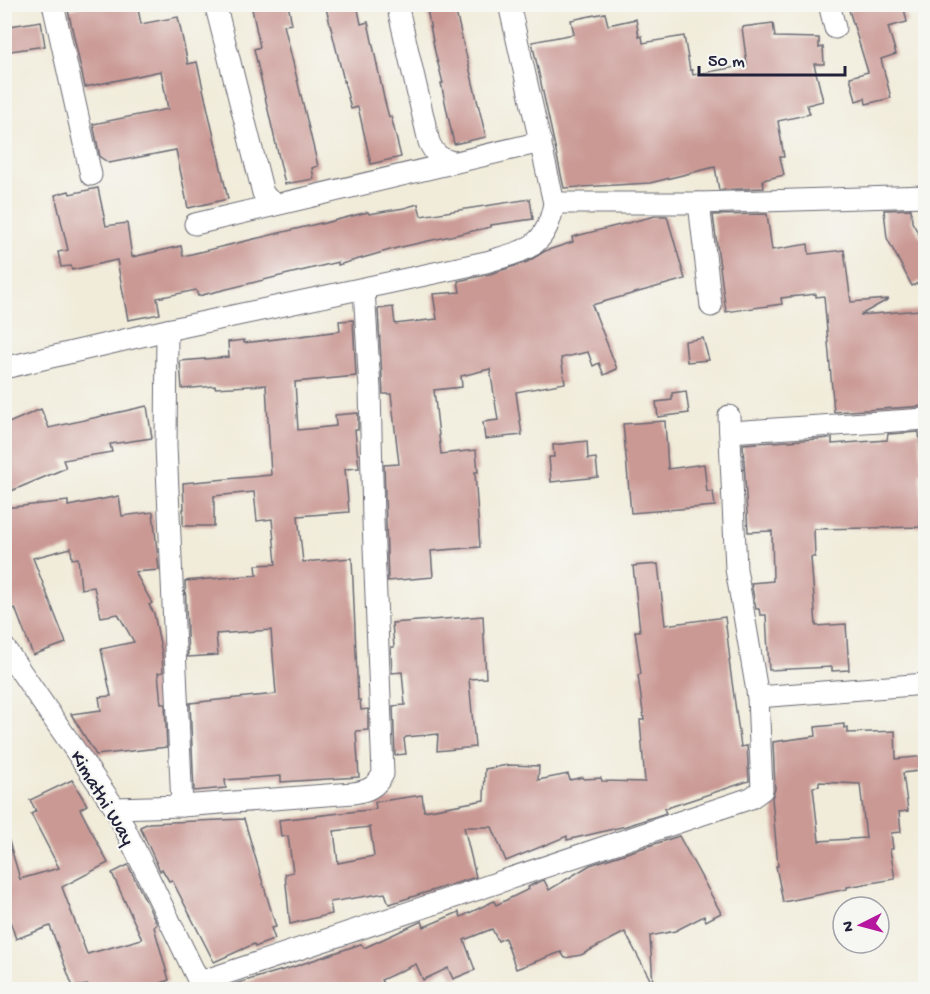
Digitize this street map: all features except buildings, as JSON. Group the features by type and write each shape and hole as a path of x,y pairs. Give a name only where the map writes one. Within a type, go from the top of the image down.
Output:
{"street":[{"path":"53,4 91,174"},
{"path":"397,4 429,142 434,153 440,158 453,162"},
{"path":"4,368 167,330 486,262 522,251 544,236 551,220 554,203 509,4"},
{"path":"829,4 835,28"},
{"path":"216,7 263,193 277,204"},
{"path":"195,224 541,142"},
{"path":"554,203 699,203 926,196"},
{"path":"699,203 711,306"},
{"path":"115,808 182,807 353,793 368,790 378,783 384,774 370,389 364,289"},
{"path":"167,330 166,446 182,807"},
{"path":"202,986 751,798 762,790 758,697 736,568 730,424 926,419"},
{"name":"Kimathi Way","path":"4,647 115,808 202,986"},
{"path":"758,697 926,684"}]}
